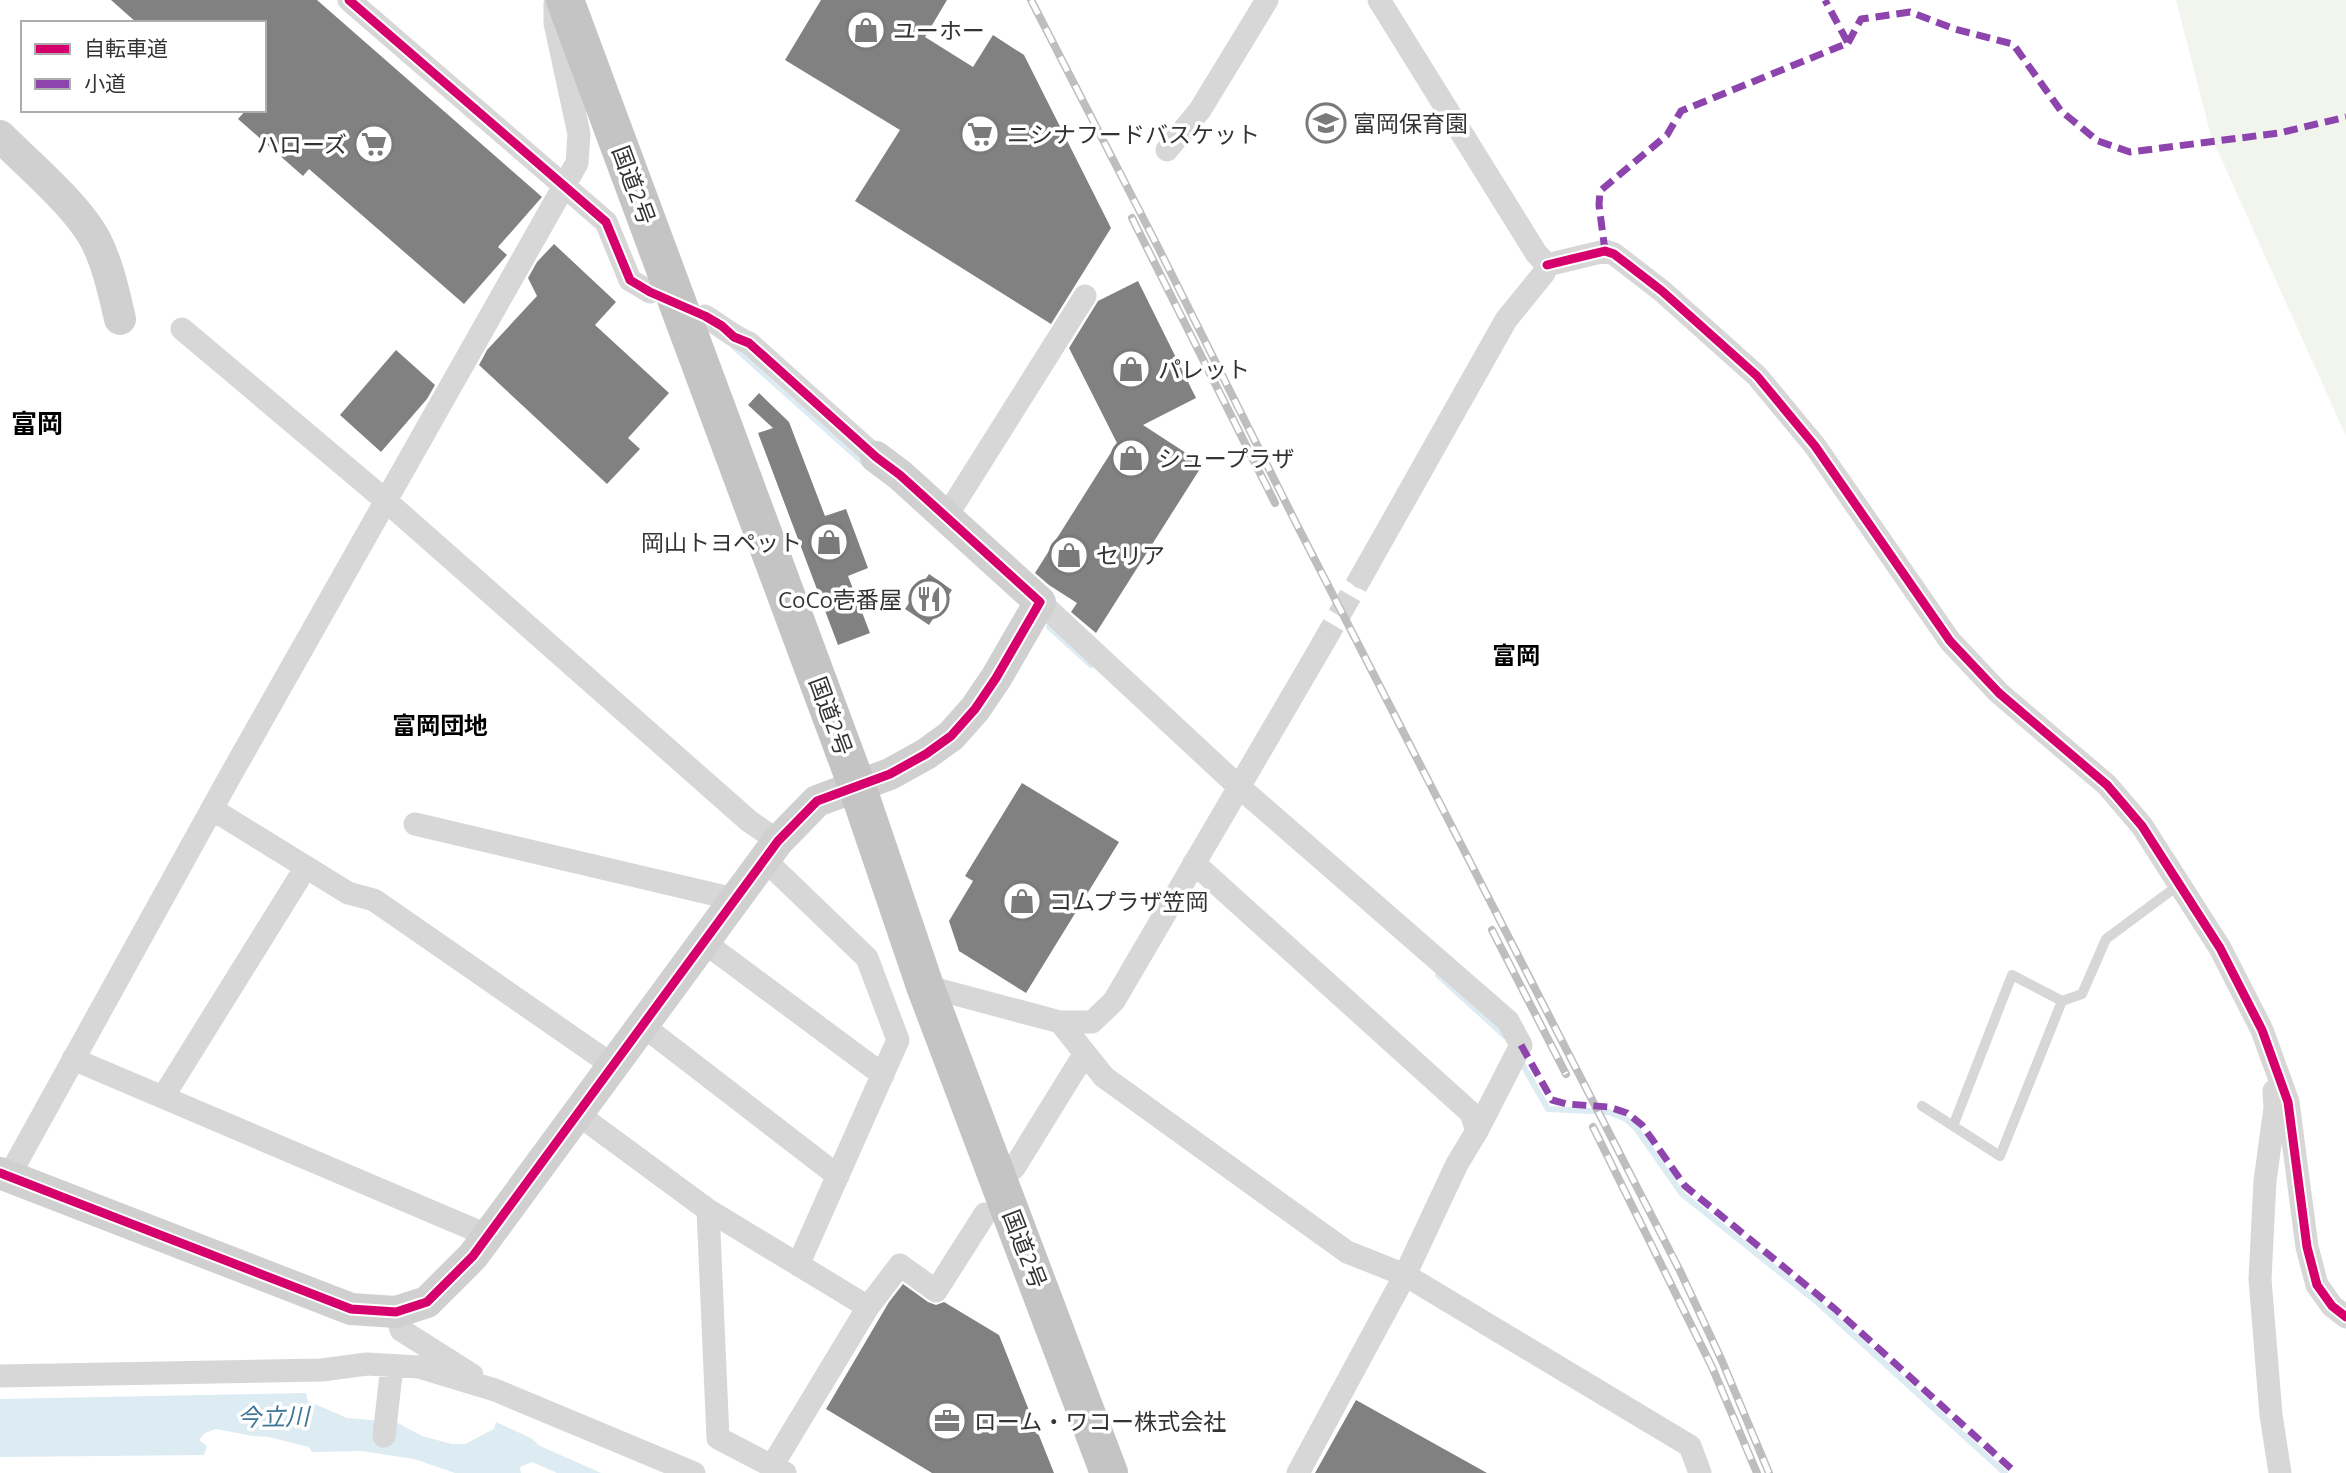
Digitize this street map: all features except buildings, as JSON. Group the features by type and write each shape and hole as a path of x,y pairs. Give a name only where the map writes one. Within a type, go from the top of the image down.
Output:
{"highway":[{"name":"国道2号","path":"565,0 857,786 925,986 1109,1473"}],"street":[{"path":"349,0 561,190 606,222 630,280 650,292"},
{"path":"555,0 555,23 579,134 577,163 385,500 73,1059 4,1175 351,1309 396,1312 427,1301 473,1256 489,1236 771,850 817,801 890,774 951,736 989,689 1040,602"},
{"path":"1379,0 1536,253 1547,265"},
{"path":"1167,150 1200,110 1258,5"},
{"path":"0,136 53,188 95,240 112,284 120,319"},
{"path":"1547,265 1605,251 1614,254 1662,291 1757,376 1815,446 1950,641 1999,693 2108,785 2142,826 2220,948 2262,1030 2288,1101 2307,1247 2317,1285 2332,1306 2346,1317"},
{"path":"1361,577 1506,320 1544,273 1547,265"},
{"path":"946,517 1086,296"},
{"path":"705,316 734,337 749,343 946,517 1040,602 1235,791 1507,1021 1521,1045 1477,1132 1457,1164 1405,1275 1298,1473"},
{"path":"182,329 385,500 748,821 867,958 898,1040 798,1265"},
{"path":"925,986 1060,1022 1092,1022 1114,1001 1322,645"},
{"path":"212,809 348,893 374,900 612,1065"},
{"path":"415,824 734,899"},
{"path":"1194,863 1471,1113 1477,1132"},
{"path":"163,1097 306,867"},
{"path":"704,942 883,1075"},
{"path":"1060,1022 1104,1077 1348,1252 1405,1275 1690,1446 1700,1473"},
{"path":"642,1025 838,1176"},
{"path":"1014,1168 1085,1053"},
{"path":"73,1059 489,1236"},
{"path":"2272,1060 2275,1108 2265,1181 2260,1279 2271,1415 2280,1473"},
{"path":"579,1115 708,1210 868,1307"},
{"path":"708,1210 718,1438 778,1469 868,1307 900,1265 936,1292 985,1214"},
{"path":"396,1312 401,1330 495,1390"},
{"path":"0,1376 322,1370 367,1364 391,1372 419,1367 495,1390 694,1473"},
{"path":"384,1436 391,1372"}],"lane":[{"path":"1922,1106 2000,1156 2062,1002 2082,994 2106,939 2180,884"},
{"path":"1953,1126 2012,975 2062,1002"}],"shaded area":[{"path":"2176,0 2346,0 2346,436 2211,136"}],"water":[{"name":"今立川","path":"306,1393 308,1401 347,1418 396,1422 422,1436 452,1444 465,1444 494,1429 496,1422 531,1438 540,1446 601,1473 557,1473 532,1462 520,1467 521,1473 455,1473 414,1459 362,1451 312,1452 309,1447 269,1437 216,1429 205,1433 199,1440 207,1446 204,1455 0,1457 0,1399"}],"waterway":[{"path":"733,346 866,465"},
{"path":"1049,627 1091,665"},
{"path":"1438,975 1505,1036"},
{"path":"1520,1060 1548,1109 1609,1112 1626,1119 1636,1128 1682,1194 1817,1302 2005,1473"}],"tunnel":[{"path":"1322,645 1361,577"}],"railway":[{"path":"1031,0 1680,1271 1722,1361 1769,1473"},
{"path":"1132,218 1275,503"},
{"path":"1492,930 1566,1074"},
{"path":"1593,1127 1712,1367 1757,1473"}],"marked path":[{"path":"1605,251 1599,205 1600,191 1667,135 1681,111 1848,43 1825,0"},
{"path":"1848,43 1861,19 1910,12 1955,29 2013,44 2061,111 2098,141 2130,152 2279,133 2346,117"},
{"path":"1521,1045 1552,1100 1567,1104 1609,1107 1627,1113 1642,1125 1685,1186 1835,1309 2016,1473"}],"cycle path":[{"path":"0,1173 351,1309 396,1312 427,1302 473,1256 778,841 817,801 890,774 951,736 975,709 996,678 1040,602 749,343 734,337 705,316 650,292 630,280 606,222 349,0"},
{"path":"1547,265 1605,251 1614,254 1662,291 1757,376 1815,446 1950,641 1999,693 2107,785 2142,826 2220,948 2262,1030 2288,1102 2307,1247 2317,1285 2332,1306 2346,1317"}],"place":[{"name":"ユーホー","path":"866,30"},
{"name":"富岡保育園","path":"1326,123"},
{"name":"ニシナフードバスケット","path":"980,134"},
{"name":"ハローズ","path":"374,144"},
{"name":"パレット","path":"1131,369"},
{"name":"シュープラザ","path":"1131,458"},
{"name":"岡山トヨペット","path":"829,542"},
{"name":"セリア","path":"1069,555"},
{"name":"CoCo壱番屋","path":"929,599"},
{"name":"コムプラザ笠岡","path":"1022,901"},
{"name":"ローム・ワコー株式会社","path":"947,1421"}],"district":[{"name":"富岡","path":"37,423"},
{"name":"富岡","path":"1516,655"},
{"name":"富岡団地","path":"440,725"}]}
